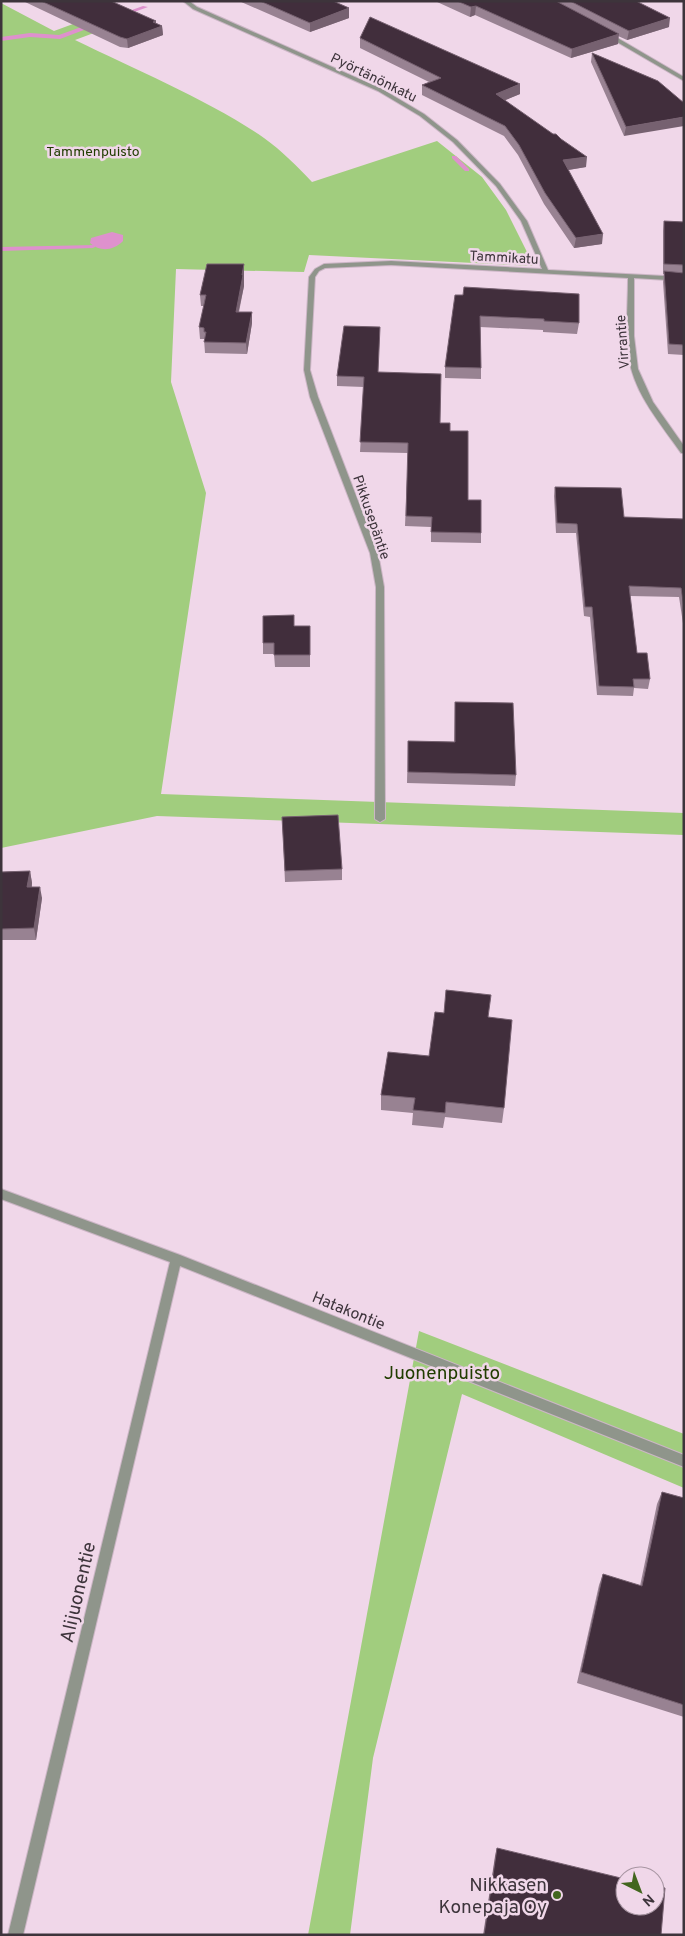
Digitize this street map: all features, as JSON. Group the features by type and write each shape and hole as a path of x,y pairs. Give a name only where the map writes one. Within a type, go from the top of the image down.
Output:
{"street":[{"name":"Pyörtänönkatu","path":"185,1 195,8 380,90 422,115 454,141 498,185 524,221 546,272"},
{"path":"601,31 684,79"},
{"name":"Tammikatu","path":"324,266 391,263 684,279"},
{"name":"Pikkusepäntie","path":"324,266 317,270 312,277 307,370 314,398 374,552 380,587 380,819"},
{"name":"Virrantie","path":"631,277 632,353 635,368 652,407 684,451"},
{"name":"Hatakontie","path":"1,1194 176,1259 684,1460"},
{"name":"Alijuonentie","path":"15,1935 176,1259"}],"green space":[{"name":"Tammenpuisto","path":"1,3 54,31 122,6 142,15 75,40 196,98 243,124 277,148 312,182 437,141 482,177 506,210 534,266 309,255 304,272 176,269 171,382 206,493 161,794 684,813 684,835 157,816 1,848"},
{"name":"Juonenpuisto","path":"419,1331 684,1434 684,1488 462,1394 373,1758 350,1935 308,1935"}],"shaded area":[{"path":"112,232 123,235 123,241 115,247 102,249 90,243 91,238"}],"building":[{"path":"41,1 111,1 156,21 153,22 162,26 127,39"},
{"path":"260,1 333,1 349,8 310,23"},
{"path":"457,1 556,1 619,34 572,49 476,6 471,7"},
{"path":"570,1 636,1 670,18 629,31"},
{"path":"370,17 520,84 496,94 587,157 563,160 603,234 576,238 545,193 519,145 505,126 422,85 441,78 360,38"},
{"path":"592,53 658,81 684,103 684,117 626,127"},
{"path":"664,221 684,222 684,265 664,264"},
{"path":"207,264 244,264 236,312 252,312 246,343 204,342 206,332 204,332 204,328 199,327 206,295 200,295"},
{"path":"664,271 684,273 684,345 669,344"},
{"path":"464,287 579,294 579,323 544,321 544,319 480,316 481,368 445,367 455,295 463,295"},
{"path":"344,326 380,327 378,372 441,374 440,423 450,423 450,431 468,431 468,500 481,500 481,533 431,532 432,517 406,516 408,443 360,442 364,377 337,376"},
{"path":"555,487 621,488 624,517 684,519 684,608 681,588 629,586 637,653 647,653 650,679 633,679 634,687 599,686 592,607 585,607 577,524 557,523"},
{"path":"294,615 294,626 310,626 310,655 274,655 274,643 263,643 263,616"},
{"path":"455,702 513,703 516,775 408,772 408,741 455,742"},
{"path":"338,815 342,869 285,871 282,817"},
{"path":"30,871 27,887 40,887 34,928 1,929 1,872"},
{"path":"446,990 491,995 488,1017 512,1020 504,1108 446,1102 445,1113 413,1110 415,1098 381,1095 388,1052 429,1056 435,1012 444,1013"},
{"path":"662,1492 684,1498 684,1705 581,1672 603,1574 642,1586"},
{"name":"Nikkasen Konepaja Oy","path":"497,1848 615,1877 615,1916 663,1916 661,1935 484,1935"}],"waterway":[{"path":"121,15 145,7"},
{"path":"1,39 30,35 60,37 95,24"},
{"path":"454,157 467,170"},
{"path":"1,249 93,246"}],"place":[{"name":"Nikkasen Konepaja Oy","path":"557,1895"}]}
